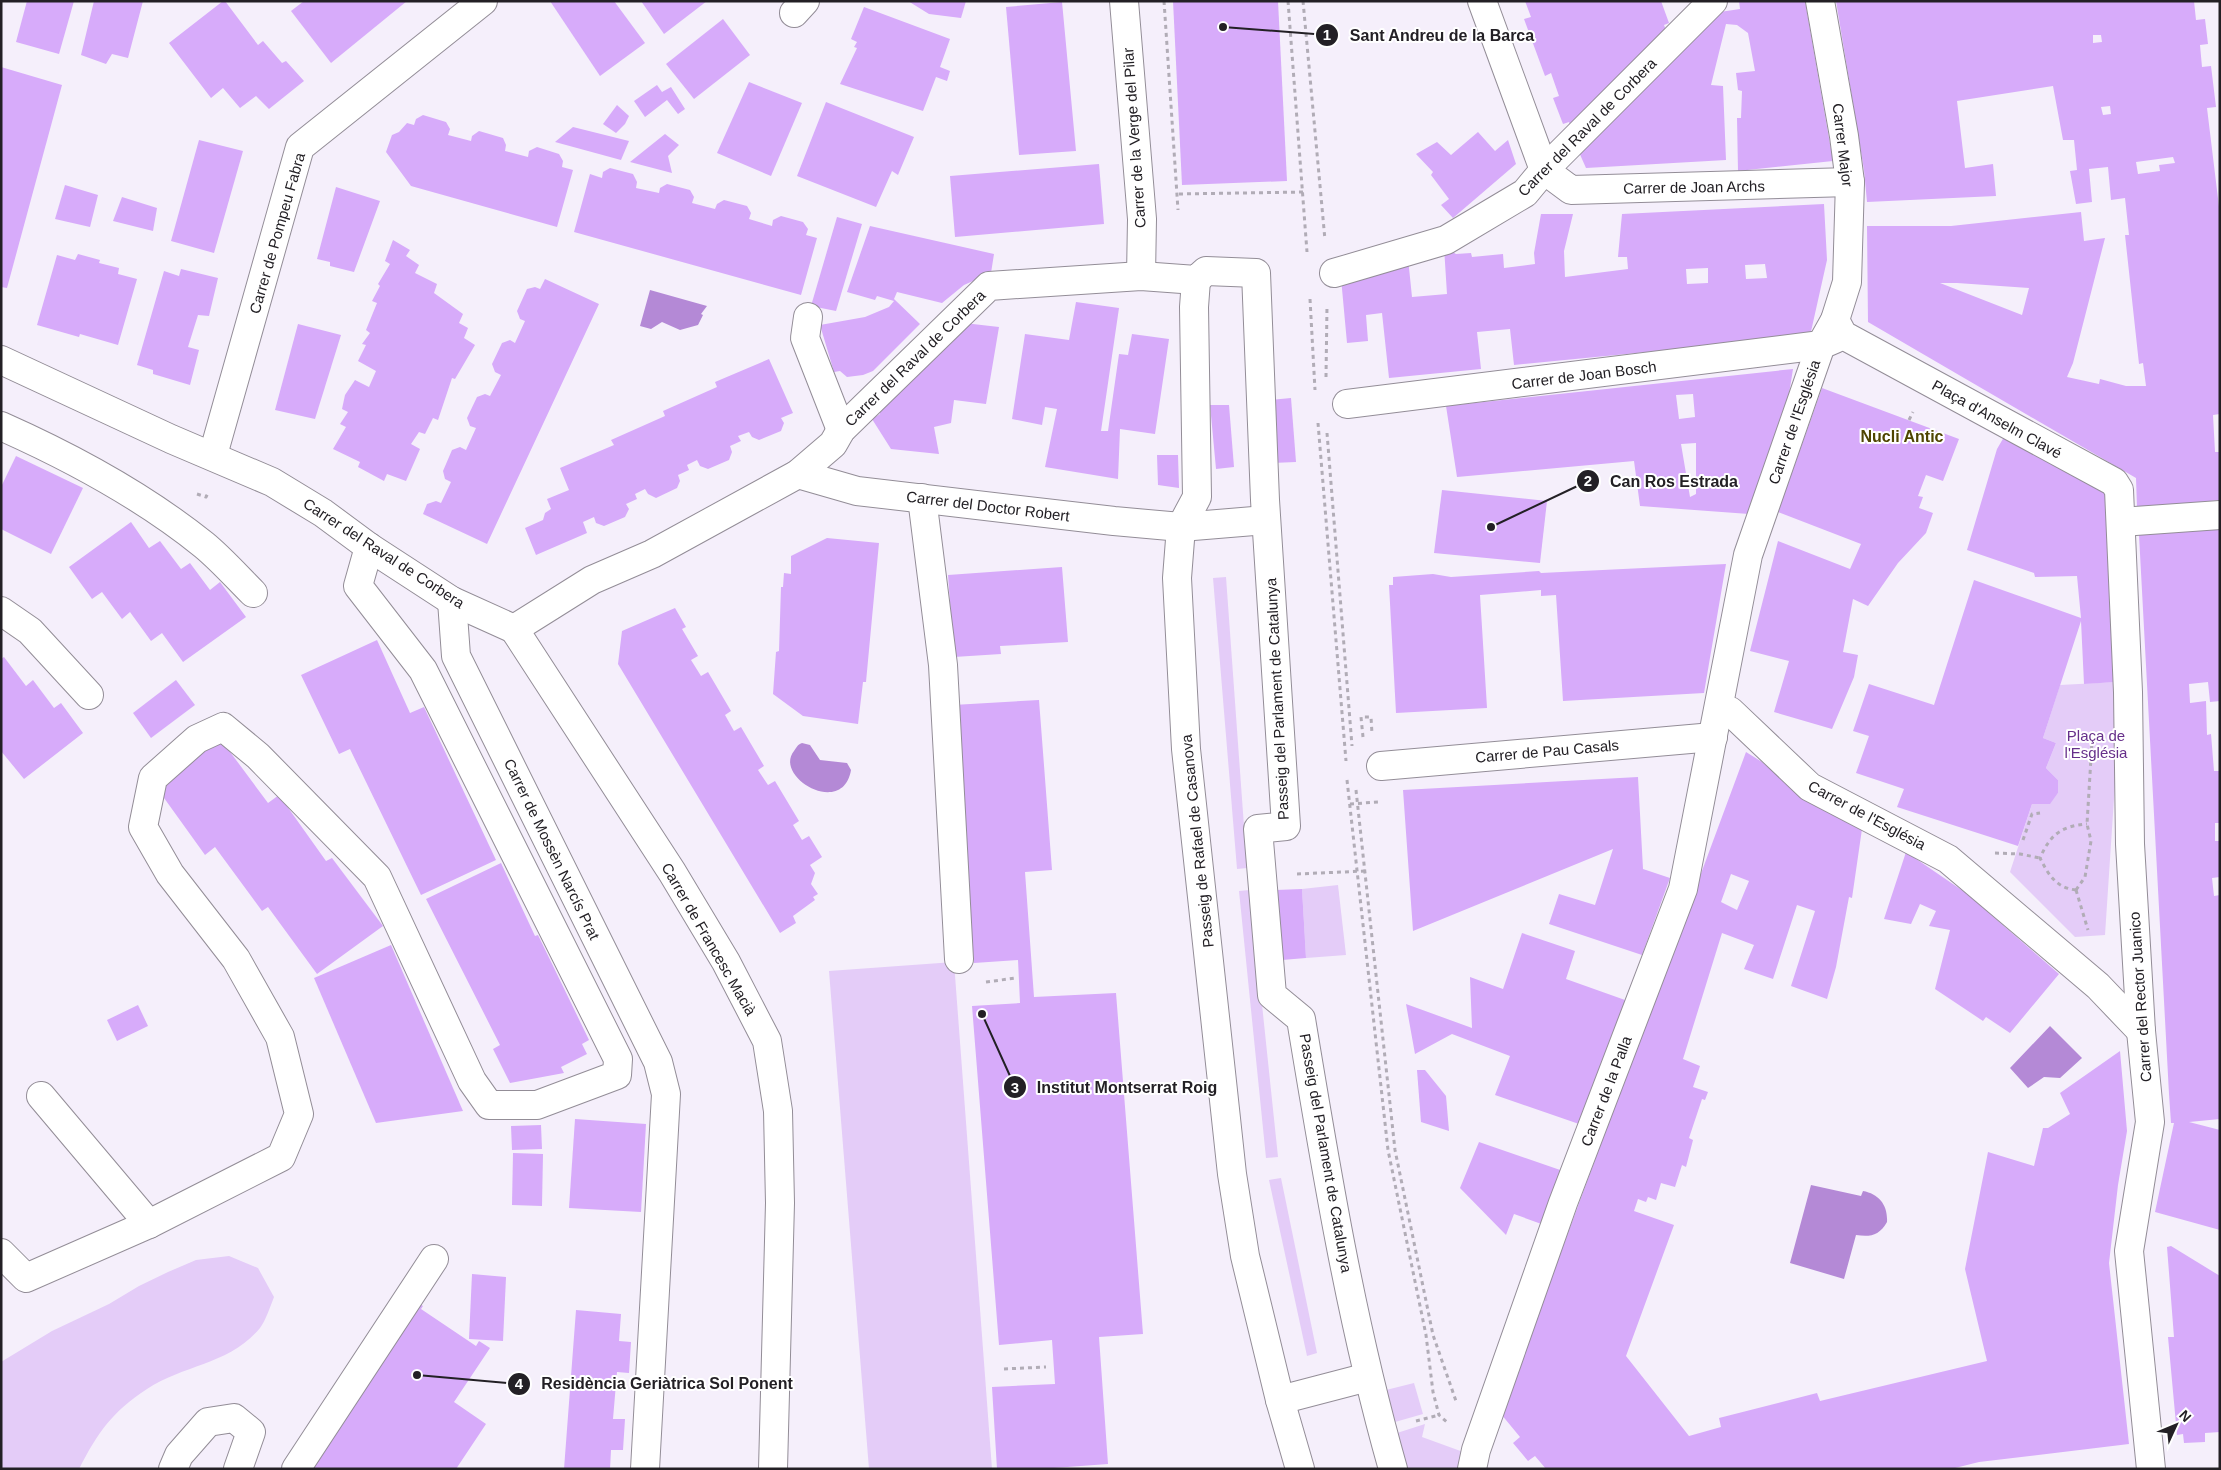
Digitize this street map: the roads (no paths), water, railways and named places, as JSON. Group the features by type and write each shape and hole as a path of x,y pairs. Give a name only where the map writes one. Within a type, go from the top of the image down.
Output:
{"street":[{"name":"Carrer de Pompeu Fabra","path":"213,456 300,147 483,1"},
{"name":"Carrer de la Verge del Pilar","path":"1124,1 1142,219 1141,276"},
{"path":"1482,1 1544,170"},
{"name":"Carrer del Raval de Corbera","path":"1334,273 1446,240 1525,193 1544,170 1713,1"},
{"name":"Carrer Major","path":"1820,1 1844,136 1850,182 1847,282 1833,333"},
{"name":"Carrer de Joan Archs","path":"1544,170 1570,190 1850,182"},
{"name":"Carrer del Raval de Corbera","path":"1,360 295,494 370,547 452,601 514,628 592,580 652,554 798,474 989,286 1005,283 1141,276 1196,280 1206,271 1256,273"},
{"name":"Passeig del Parlament de Catalunya","path":"1256,273 1266,520 1286,826 1258,829 1272,995 1301,1019 1325,1159 1368,1377 1393,1469"},
{"name":"Passeig de Rafael de Casanova","path":"1196,280 1194,307 1197,496 1181,527 1177,578 1186,749 1232,1174 1245,1256 1280,1400 1300,1469"},
{"name":"Carrer del Raval de Corbera","path":"808,317 805,338 837,437 833,466 845,487"},
{"name":"Carrer de Joan Bosch","path":"1347,404 1833,333"},
{"name":"Plaça d'Anselm Clavé","path":"1833,333 2114,482 2119,490 2121,522"},
{"name":"Carrer de l'Església","path":"1833,333 1748,554 1720,708 1730,711 1810,787 1948,859 2098,986 2140,1031"},
{"path":"1,426 44,445 129,490 204,546 253,593"},
{"name":"Carrer del Doctor Robert","path":"798,474 845,487 922,498 1181,527"},
{"path":"922,498 943,665 959,959"},
{"path":"2121,522 2220,514"},
{"path":"1181,527 1266,520"},
{"name":"Carrer del Rector Juanico","path":"2121,522 2128,683 2130,844 2140,1031 2150,1122 2129,1251 2151,1469"},
{"path":"1,1253 26,1278 149,1224 281,1157 299,1114 280,1037 236,959 170,874 142,827 153,778 197,739 223,727 258,756 377,877 472,1081 489,1105 537,1105 617,1075 618,1059 423,670 358,586 370,547"},
{"name":"Carrer de Mossèn Narcís Prat","path":"452,601 456,656 658,1062 666,1094 645,1469"},
{"path":"1,611 30,631 89,695"},
{"name":"Carrer de Francesc Macià","path":"514,628 672,872 726,962 767,1041 778,1111 780,1203 773,1469"},
{"name":"Carrer de la Palla","path":"1472,1469 1476,1450 1563,1203 1683,889 1720,708"},
{"name":"Carrer de Pau Casals","path":"1381,766 1713,737"},
{"path":"42,1096 149,1224"},
{"path":"296,1469 434,1258"},
{"path":"1280,1400 1368,1377"},
{"path":"173,1469 179,1455 208,1422 234,1418 251,1432 238,1469"}],"place":[{"name":"Sant Andreu de la Barca","path":"1223,27"},
{"name":"Can Ros Estrada","path":"1491,527"},
{"name":"Institut Montserrat Roig","path":"982,1014"},
{"name":"Residència Geriàtrica Sol Ponent","path":"417,1375"}],"district":[{"name":"Nucli Antic","path":"1902,436"}],"park label":[{"name":"Plaça de l'Església","path":"2096,744"}]}
